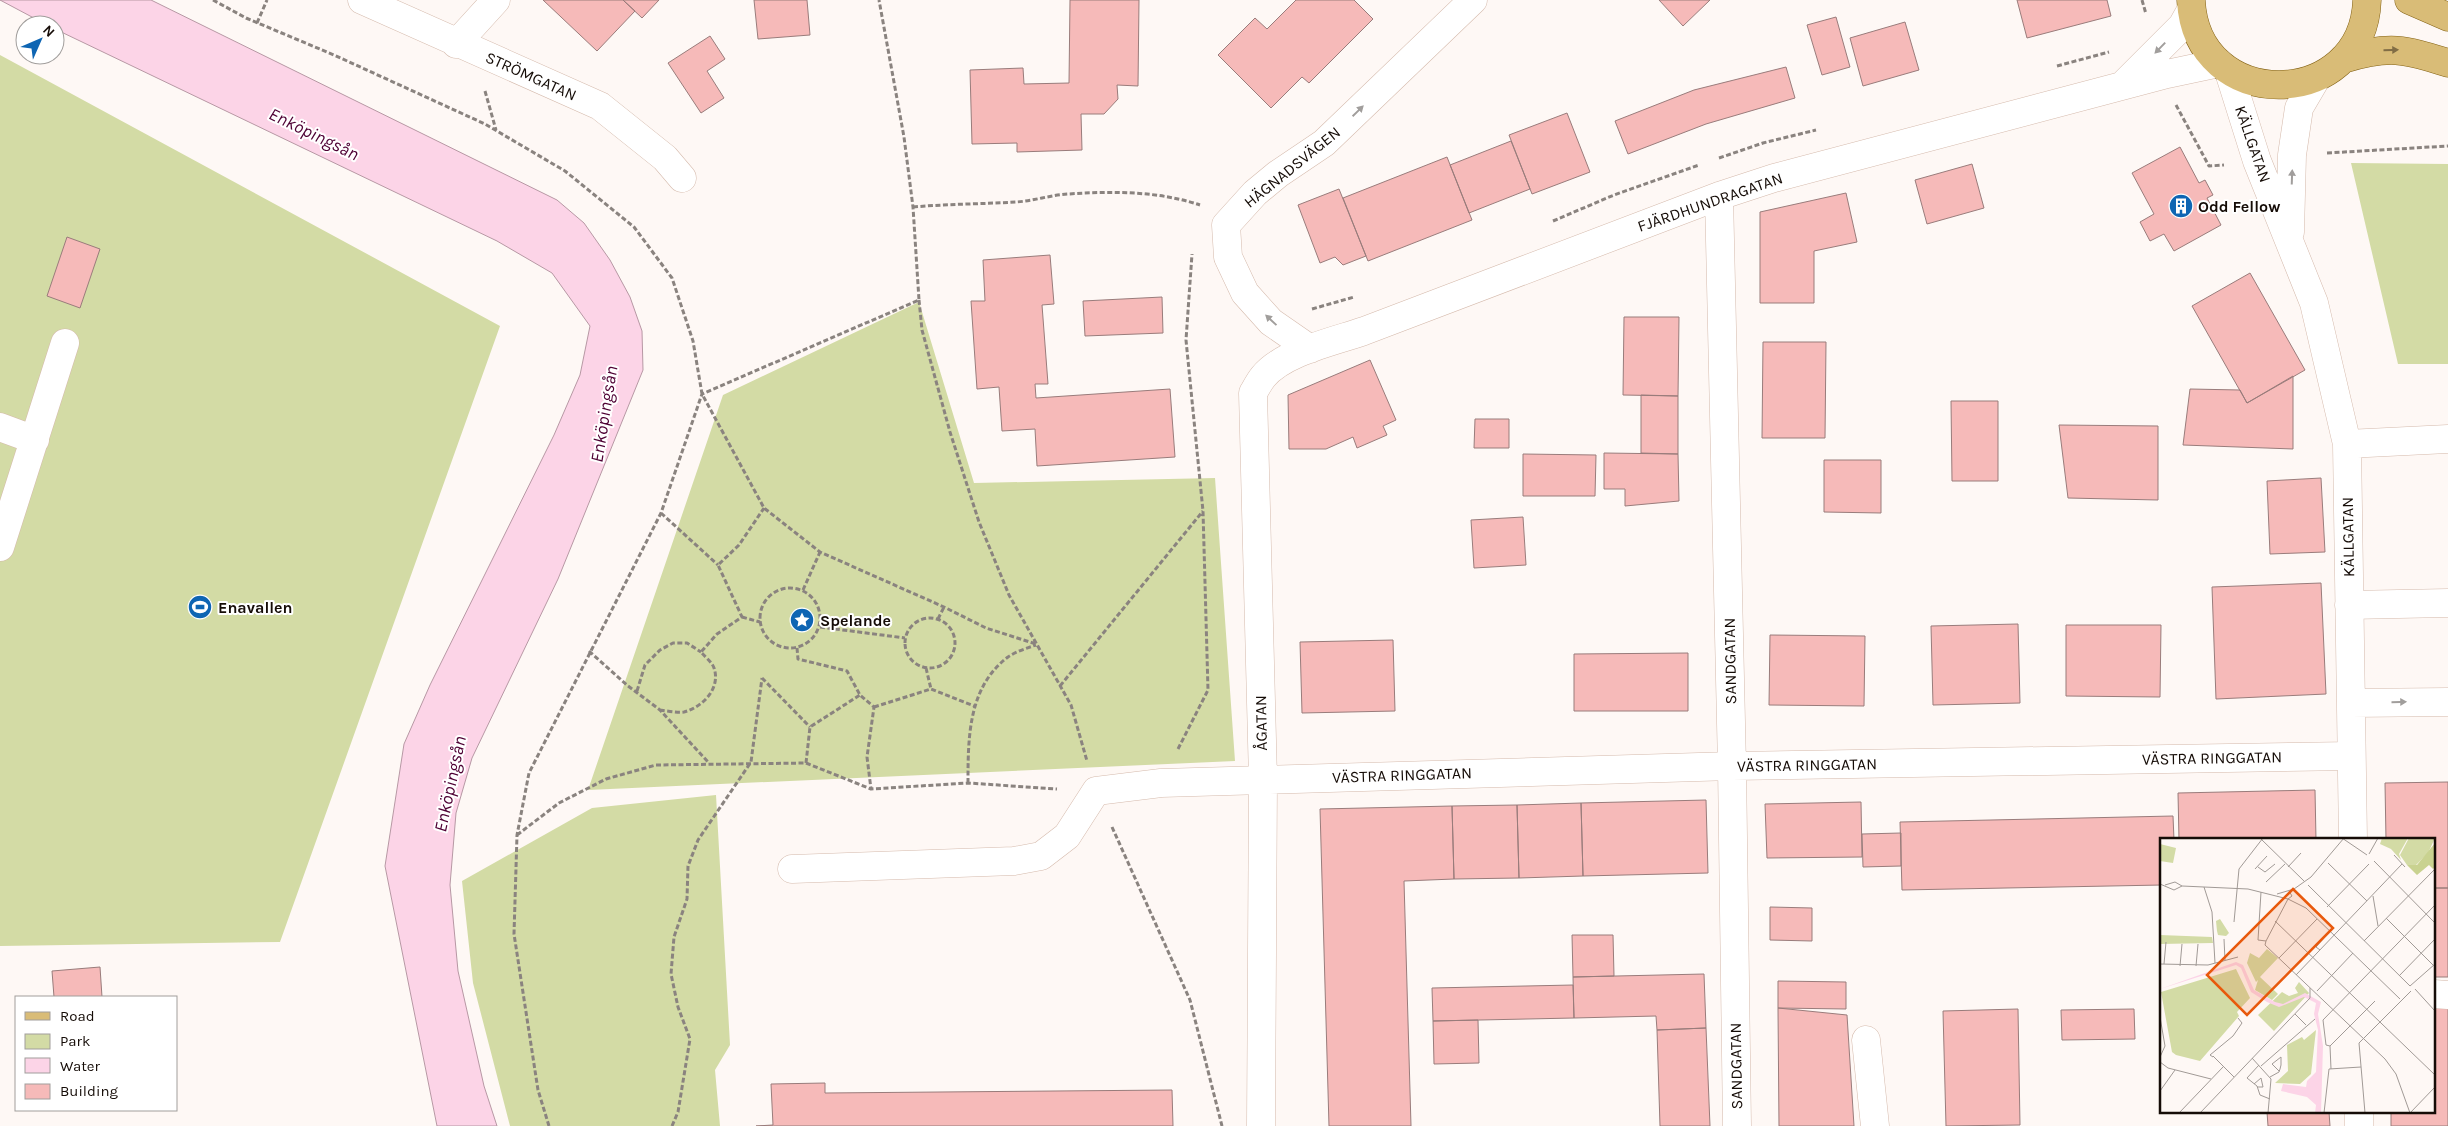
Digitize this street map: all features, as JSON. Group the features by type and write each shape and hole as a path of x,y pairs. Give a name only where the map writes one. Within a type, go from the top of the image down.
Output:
{"main road":[{"path":"2343,59 2360,32 2367,0"},
{"path":"2409,0 2448,17"},
{"path":"2191,5 2196,30 2206,48 2224,68 2257,84 2287,86 2316,79 2343,59 2373,50 2405,50 2448,63"}],"street":[{"name":"STRÖMGATAN","path":"362,0 456,44 600,106 666,158 682,178"},
{"path":"456,44 496,0"},
{"name":"HÄGNADSVÄGEN","path":"1226,225 1261,188 1324,143 1473,0"},
{"path":"2120,88 2182,26 2191,5"},
{"name":"FJÄRDHUNDRAGATAN","path":"1310,349 1364,331 1719,196 1774,178 2120,88 2167,74 2224,68"},
{"name":"KÄLLGATAN","path":"2224,68 2257,161 2314,303 2347,444 2353,838"},
{"name":"KÄLLGATAN","path":"2290,243 2292,156 2299,108 2316,79"},
{"name":"SANDGATAN","path":"1719,196 1732,766 1737,1126"},
{"path":"1226,225 1228,257 1245,293 1271,322 1310,349"},
{"path":"0,547 65,343"},
{"name":"ÅGATAN","path":"1260,1126 1263,779 1253,393 1264,376 1284,361 1310,349"},
{"path":"0,427 35,440"},
{"path":"2347,444 2448,439"},
{"path":"2349,605 2448,603"},
{"path":"2351,703 2448,702"},
{"name":"VÄSTRA RINGGATAN","path":"1096,791 1161,783 1263,779 1732,766 2352,756"},
{"path":"792,869 1014,861 1041,856 1067,836 1096,791"},
{"path":"1866,1040 1875,1126"}],"path":[{"path":"213,0 257,23 334,55 485,124 565,170 634,227 672,278 693,341 702,394 764,508 820,552 944,607 986,628 1036,644"},
{"path":"257,23 267,0"},
{"path":"879,0 904,138 913,207 919,300 928,348 950,432 979,522 1009,595 1071,705 1096,791 1190,1000 1222,1126"},
{"path":"2167,74 2177,108 2209,166 2257,161"},
{"path":"2292,156 2448,146"},
{"path":"913,207 962,203 1017,202 1068,194 1127,192 1175,196 1206,206 1226,225"},
{"path":"1195,213 1196,203"},
{"path":"1161,783 1208,690 1203,511 1186,340 1192,252"},
{"path":"549,1126 538,1090 514,934 517,835 529,773 661,513 702,394 919,300"},
{"path":"718,565 739,545 764,508"},
{"path":"1060,686 1203,511"},
{"path":"661,513 718,565 742,616 760,622"},
{"path":"803,590 820,552"},
{"path":"789,587 803,590 812,596 820,609 820,627 810,642 797,648 783,648 773,643 766,637 760,622 762,605 774,591 789,587"},
{"path":"938,619 944,607"},
{"path":"701,652 717,634 742,616"},
{"path":"921,619 938,619 952,630 955,646 948,661 941,666 926,668 918,665 907,654 905,638 914,624 921,619"},
{"path":"820,627 905,638"},
{"path":"637,691 645,665 660,650 673,643 686,643 701,652 713,666 716,680 709,696 697,707 682,712 660,710"},
{"path":"968,783 968,742 974,706 986,678 1008,656 1036,644"},
{"path":"797,648 798,659 847,671 860,695 874,707"},
{"path":"590,651 628,686 660,710 710,763"},
{"path":"926,668 931,690"},
{"path":"672,1126 678,1112 690,1039 678,1007 671,974 674,937 687,900 688,866 698,840 751,762 762,678 810,727"},
{"path":"874,707 931,690 974,706"},
{"path":"810,727 860,695"},
{"path":"871,789 867,757 874,707"},
{"path":"806,763 810,727"},
{"path":"517,835 559,803 606,779 656,765 751,762 806,763 871,789 968,783 1096,791"}],"green space":[{"name":"Enavallen","path":"0,55 15,63 15,65 18,65 500,326 280,942 0,946"},
{"path":"2351,163 2448,164 2448,364 2398,364"},
{"path":"919,302 974,483 1215,478 1235,761 588,790 723,395"},
{"path":"716,795 730,1045 715,1070 720,1126 510,1126 473,983 462,881 592,808"}],"water":[{"name":"Enköpingsån","path":"0,0 151,0 557,200 584,223 610,260 630,297 642,331 643,370 558,579 472,758 456,813 450,885 458,971 484,1086 497,1126 437,1126 385,866 404,744 430,685 554,435 580,375 590,326 552,273 497,241 65,34 65,15 28,15"}],"building":[{"path":"543,0 623,0 635,11 597,51"},
{"path":"623,0 659,0 642,18"},
{"path":"754,0 807,0 810,35 758,39"},
{"path":"1070,0 1139,0 1138,86 1117,85 1118,99 1104,114 1081,114 1082,150 1017,152 1017,143 972,144 970,70 1023,68 1024,84 1069,83"},
{"path":"1296,0 1354,0 1373,19 1309,83 1302,77 1271,108 1218,55 1255,18 1267,29"},
{"path":"1659,0 1710,0 1683,26"},
{"path":"2017,0 2107,0 2111,16 2027,38"},
{"path":"1836,17 1850,67 1822,75 1807,25"},
{"path":"1905,22 1919,70 1863,86 1850,38"},
{"path":"710,36 725,59 707,71 724,98 701,113 668,63"},
{"path":"1786,67 1795,98 1706,124 1628,154 1615,121 1694,90"},
{"path":"1567,113 1590,172 1532,194 1509,135"},
{"path":"1511,141 1530,189 1469,213 1450,165"},
{"name":"Odd Fellow","path":"2180,147 2199,183 2205,180 2213,195 2207,198 2221,225 2174,251 2164,234 2150,241 2140,222 2154,214 2132,173"},
{"path":"1447,157 1472,220 1368,261 1343,198"},
{"path":"1972,164 1984,208 1927,224 1915,180"},
{"path":"1339,189 1366,256 1343,265 1335,257 1320,263 1298,205"},
{"path":"1846,193 1857,242 1814,251 1814,303 1760,303 1760,212"},
{"path":"67,237 100,249 80,308 47,296"},
{"path":"1050,255 1054,304 1042,305 1048,384 1035,384 1036,398 1170,389 1175,457 1037,466 1035,429 1002,431 999,387 977,389 971,301 985,301 983,260"},
{"path":"2250,273 2305,370 2247,403 2192,306"},
{"path":"1162,297 1163,333 1085,336 1083,301"},
{"path":"1624,317 1679,317 1678,396 1623,395"},
{"path":"1763,342 1826,342 1825,438 1762,438"},
{"path":"1370,360 1396,420 1383,426 1387,435 1357,448 1353,437 1326,449 1289,449 1288,395"},
{"path":"2293,376 2293,449 2183,445 2190,389 2240,390 2247,403"},
{"path":"1641,395 1678,396 1678,454 1641,453"},
{"path":"1951,401 1998,401 1998,481 1952,481"},
{"path":"1475,419 1509,419 1509,448 1474,448"},
{"path":"2059,425 2158,426 2158,500 2068,498"},
{"path":"1604,453 1678,454 1679,501 1625,506 1625,489 1604,489"},
{"path":"1523,454 1596,455 1595,496 1523,496"},
{"path":"1824,460 1881,460 1881,513 1824,512"},
{"path":"2321,478 2325,552 2270,554 2267,481"},
{"path":"1523,517 1526,565 1474,568 1471,520"},
{"path":"2321,583 2326,694 2216,699 2212,587"},
{"path":"2018,624 2020,703 1933,705 1931,626"},
{"path":"2066,625 2161,625 2160,697 2066,696"},
{"path":"1770,635 1865,636 1864,706 1769,705"},
{"path":"1393,640 1395,711 1302,713 1300,642"},
{"path":"1688,653 1688,711 1574,711 1574,654"},
{"path":"2448,782 2448,888 2436,888 2436,838 2386,838 2385,783"},
{"path":"2315,790 2316,838 2179,838 2178,793"},
{"path":"1706,800 1708,873 1583,876 1581,803"},
{"path":"1861,802 1862,857 1767,858 1765,804"},
{"path":"1581,803 1583,876 1519,878 1517,805"},
{"path":"1517,805 1519,878 1454,879 1452,806"},
{"path":"1452,806 1454,879 1404,881 1411,1126 1329,1126 1320,809"},
{"path":"2173,816 2174,838 2160,838 2160,885 1902,890 1900,822"},
{"path":"1901,833 1901,866 1863,867 1862,834"},
{"path":"2436,888 2448,888 2448,977 2436,977"},
{"path":"1770,907 1812,908 1812,941 1770,940"},
{"path":"1572,935 1613,935 1614,976 1573,977"},
{"path":"100,967 102,996 54,996 52,971"},
{"path":"1704,974 1706,1028 1657,1030 1656,1016 1574,1018 1573,977"},
{"path":"1778,981 1846,982 1846,1009 1778,1008"},
{"path":"1573,985 1574,1018 1433,1021 1432,988"},
{"path":"2436,1006 2448,1006 2448,1126 2391,1126 2391,1114 2436,1114"},
{"path":"1778,1008 1847,1015 1854,1126 1779,1126"},
{"path":"2018,1009 2020,1125 1946,1126 1943,1011"},
{"path":"2134,1009 2135,1039 2062,1040 2061,1010"},
{"path":"1478,1020 1479,1063 1434,1064 1433,1021"},
{"path":"1706,1028 1710,1126 1660,1126 1657,1030"},
{"path":"825,1083 825,1093 1172,1090 1173,1126 756,1126 773,1125 771,1084"},
{"path":"2267,1114 2329,1114 2330,1126 2268,1126"}],"place":[{"name":"Odd Fellow","path":"2181,206"},
{"name":"Enavallen","path":"200,607"},
{"name":"Spelande","path":"802,620"}]}
